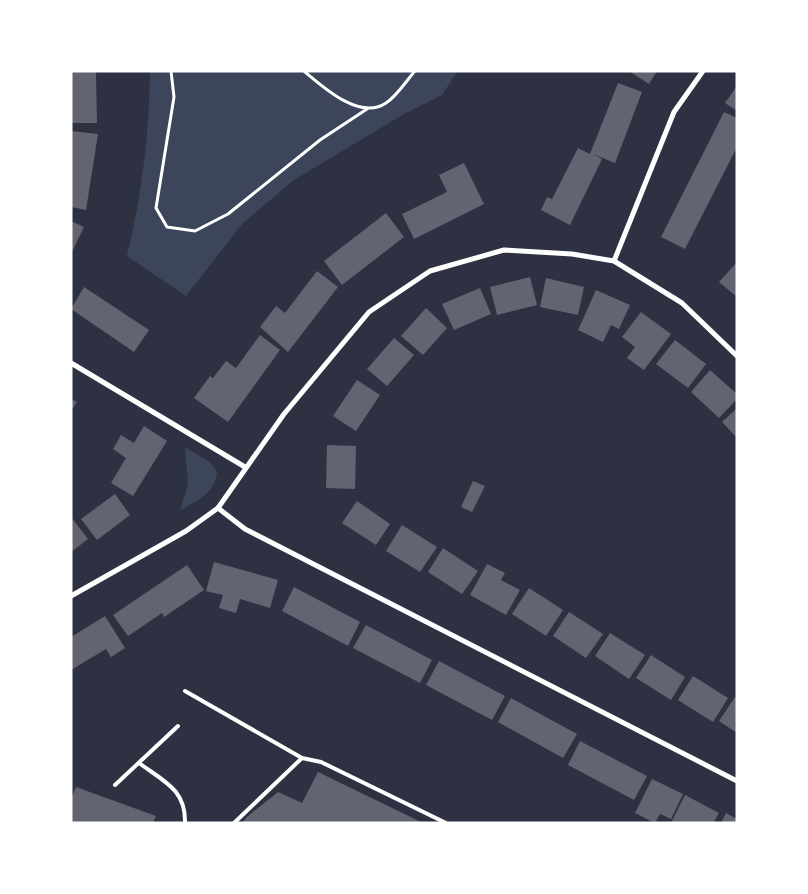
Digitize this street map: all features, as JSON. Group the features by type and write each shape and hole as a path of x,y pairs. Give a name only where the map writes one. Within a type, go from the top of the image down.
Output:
{"street":[{"path":"614,261 674,112 703,71"},
{"path":"71,596 186,531 218,508 284,414 369,312 430,271 504,250 572,254 614,261 682,303 737,356"},
{"path":"71,363 245,467"},
{"path":"218,508 245,530 737,781"}],"lane":[{"path":"184,691 302,758 322,762 446,823"},
{"path":"115,785 178,726"},
{"path":"234,823 302,758"},
{"path":"138,763 179,793 184,806 185,823"}],"path":[{"path":"171,71 174,97 156,208 167,227 194,231 228,214 320,140 367,109 386,104 415,71"},
{"path":"304,71 334,97 367,109"}],"shaded area":[{"path":"150,71 458,71 442,95 404,114 294,180 242,224 186,296 127,256 144,164"},
{"path":"185,447 210,462 217,472 213,486 205,496 180,510 188,485"}],"building":[{"path":"71,71 96,71 97,123 71,123"},
{"path":"629,71 657,71 649,84"},
{"path":"618,83 642,92 615,163 593,154 602,159 570,225 541,210 547,197 552,199 578,148 590,154"},
{"path":"737,86 737,111 725,103"},
{"path":"724,112 737,118 737,147 685,249 661,237"},
{"path":"71,131 98,134 86,210 71,207"},
{"path":"464,163 484,204 414,239 402,214 447,192 439,175"},
{"path":"386,213 404,237 342,285 324,261"},
{"path":"71,221 84,227 71,254"},
{"path":"737,262 737,297 719,282"},
{"path":"317,271 338,287 288,352 260,327 276,306 285,313"},
{"path":"530,277 537,305 497,315 490,287"},
{"path":"546,278 584,287 578,315 540,307"},
{"path":"84,287 149,330 134,352 71,309"},
{"path":"480,288 491,314 454,330 442,304"},
{"path":"596,290 630,305 619,329 611,325 603,342 578,330"},
{"path":"426,308 447,328 423,355 401,336"},
{"path":"641,312 671,334 644,370 627,358 635,347 622,337"},
{"path":"260,335 280,350 228,422 194,398 210,376 213,378 226,361 236,368"},
{"path":"394,338 414,355 387,386 367,369"},
{"path":"675,340 706,364 688,388 656,364"},
{"path":"710,370 737,394 737,399 719,418 691,392"},
{"path":"357,380 380,395 356,431 333,416"},
{"path":"71,399 77,402 71,411"},
{"path":"737,408 737,438 722,422"},
{"path":"144,426 167,441 133,496 111,483 126,458 113,449 121,435 134,443"},
{"path":"327,445 356,446 355,489 326,488"},
{"path":"473,481 485,486 472,512 461,507"},
{"path":"115,494 130,515 97,540 81,519"},
{"path":"357,501 390,524 376,545 342,523"},
{"path":"71,517 88,539 71,552"},
{"path":"402,525 437,547 420,572 386,551"},
{"path":"443,548 478,571 462,594 428,572"},
{"path":"214,562 278,580 270,608 240,599 236,613 219,608 223,595 206,591"},
{"path":"487,564 505,573 501,580 520,590 506,615 470,595"},
{"path":"187,565 204,590 164,617 162,613 128,636 113,615"},
{"path":"294,587 360,622 348,646 282,611"},
{"path":"529,588 563,610 546,636 512,614"},
{"path":"569,612 603,634 586,658 553,636"},
{"path":"105,616 125,648 111,657 106,649 71,670 71,637"},
{"path":"366,625 432,660 420,683 353,648"},
{"path":"610,633 645,655 629,679 595,656"},
{"path":"651,655 685,677 671,700 636,678"},
{"path":"439,661 505,696 492,720 426,685"},
{"path":"693,676 728,698 713,722 678,700"},
{"path":"735,697 737,698 737,733 719,721"},
{"path":"511,698 577,734 563,758 498,722"},
{"path":"580,741 647,776 634,800 568,765"},
{"path":"318,772 423,823 242,823 278,792 302,803"},
{"path":"652,779 683,794 671,819 660,814 655,823 635,813"},
{"path":"76,787 156,816 153,823 71,823 71,799"},
{"path":"685,795 719,813 713,823 671,823"},
{"path":"726,813 737,819 737,823 721,823"}]}
